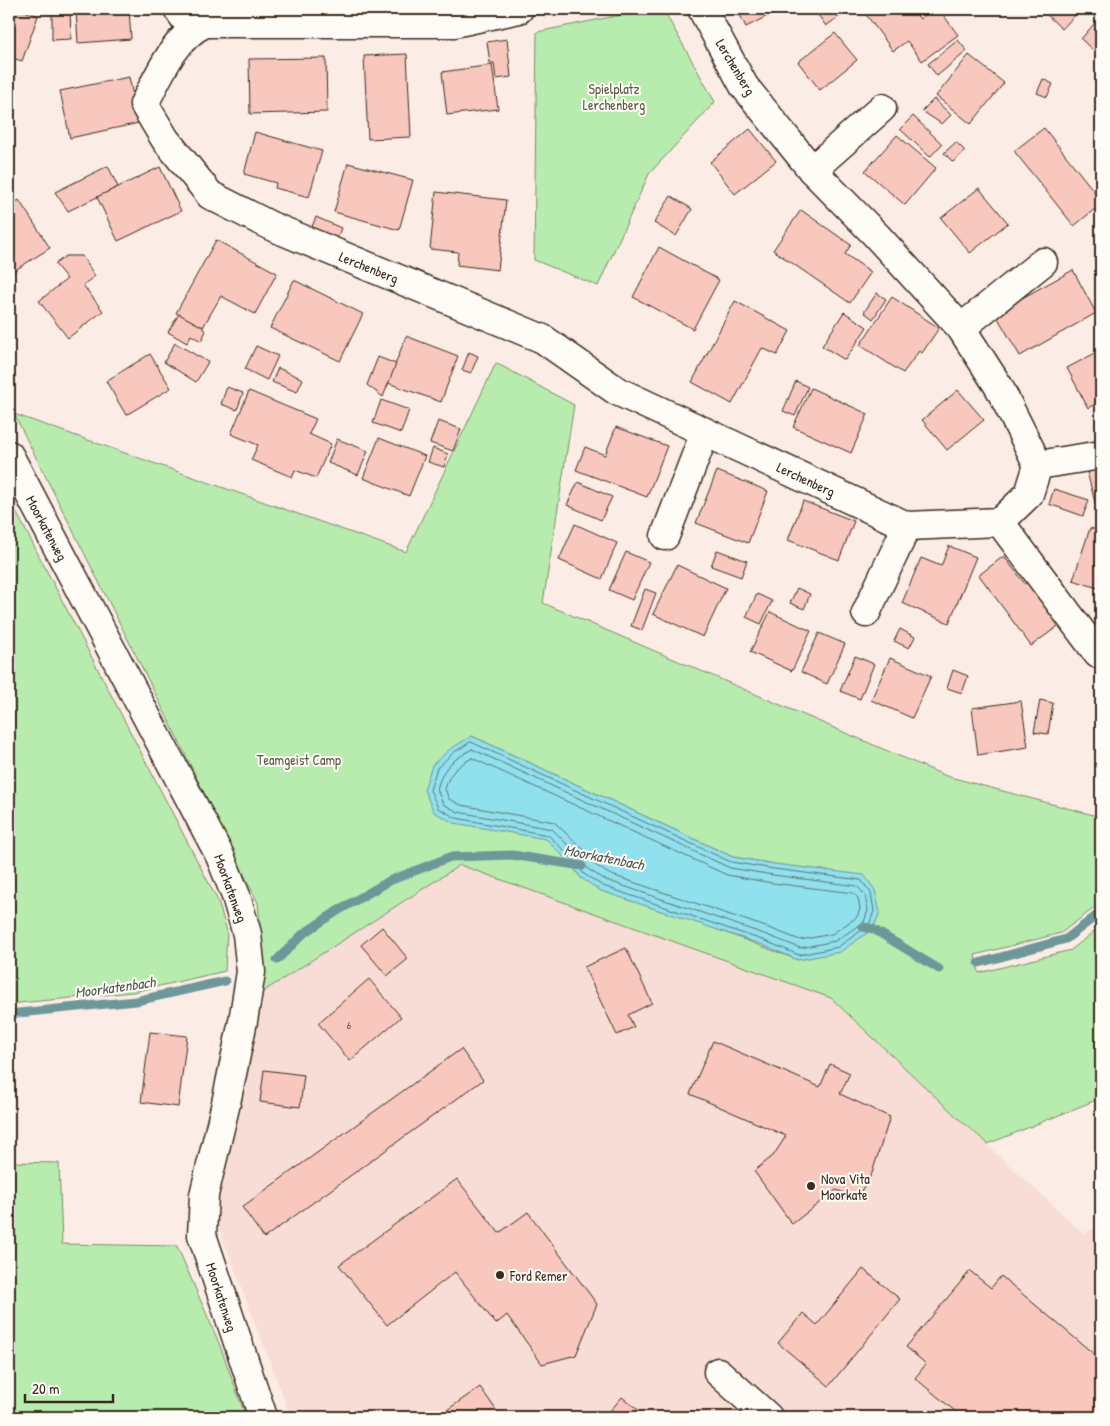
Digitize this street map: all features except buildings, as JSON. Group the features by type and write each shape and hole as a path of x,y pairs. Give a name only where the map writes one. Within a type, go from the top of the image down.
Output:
{"street":[{"name":"Lerchenberg","path":"519,9 454,23 205,23 185,19 169,57 144,104 165,139 210,195 271,226 543,339 616,391 907,526 1000,522"},
{"name":"Lerchenberg","path":"702,9 744,86 812,170 876,235 961,328 999,387 1038,465"},
{"path":"812,170 882,108"},
{"path":"961,328 1043,262"},
{"path":"665,536 705,432"},
{"path":"1098,654 1000,522 1028,494 1038,465 1101,455"},
{"name":"Moorkatenweg","path":"9,456 220,856 236,896 247,934 250,972 243,1021 226,1104 204,1195 202,1235 263,1417"},
{"path":"866,613 907,526"},
{"path":"718,1372 768,1417"}],"shaded area":[{"path":"460,865 831,998 1084,1234 1101,1225 1101,1417 291,1417 218,1226 218,1199 261,993"}],"green space":[{"name":"Spielplatz Lerchenberg","path":"650,9 663,9 715,102 649,174 598,286 534,260 537,32"},
{"name":"Teamgeist Camp","path":"496,363 574,405 543,603 946,776 1101,817 1101,903 1061,933 975,955 979,973 1071,950 1101,926 1101,1098 988,1144 831,998 460,865 261,993 262,944 258,903 168,719 14,414 406,552","holes":["472,736 733,857 775,864 798,960 581,878 570,863 546,839"]},
{"path":"9,498 218,901 227,931 225,971 133,992 9,1004"},
{"path":"9,1162 59,1163 62,1244 177,1246 219,1343 246,1417 9,1417"}],"water":[{"path":"472,736 733,857 864,875 875,890 880,912 873,929 840,952 798,960 763,945 601,891 581,878 570,863 546,839 454,823 434,812 424,790 432,765 450,749"}],"waterway":[{"name":"Moorkatenbach","path":"277,960 303,934 339,910 389,881 450,857 512,855 582,866"},
{"name":"Moorkatenbach","path":"979,963 1066,939 1101,912"},
{"name":"Moorkatenbach","path":"863,927 873,929 939,969"},
{"name":"Moorkatenbach","path":"9,1014 136,1001 225,981"}],"place":[{"name":"Nova Vita Moorkate","path":"811,1186"},
{"name":"Ford Remer","path":"500,1275"}]}
